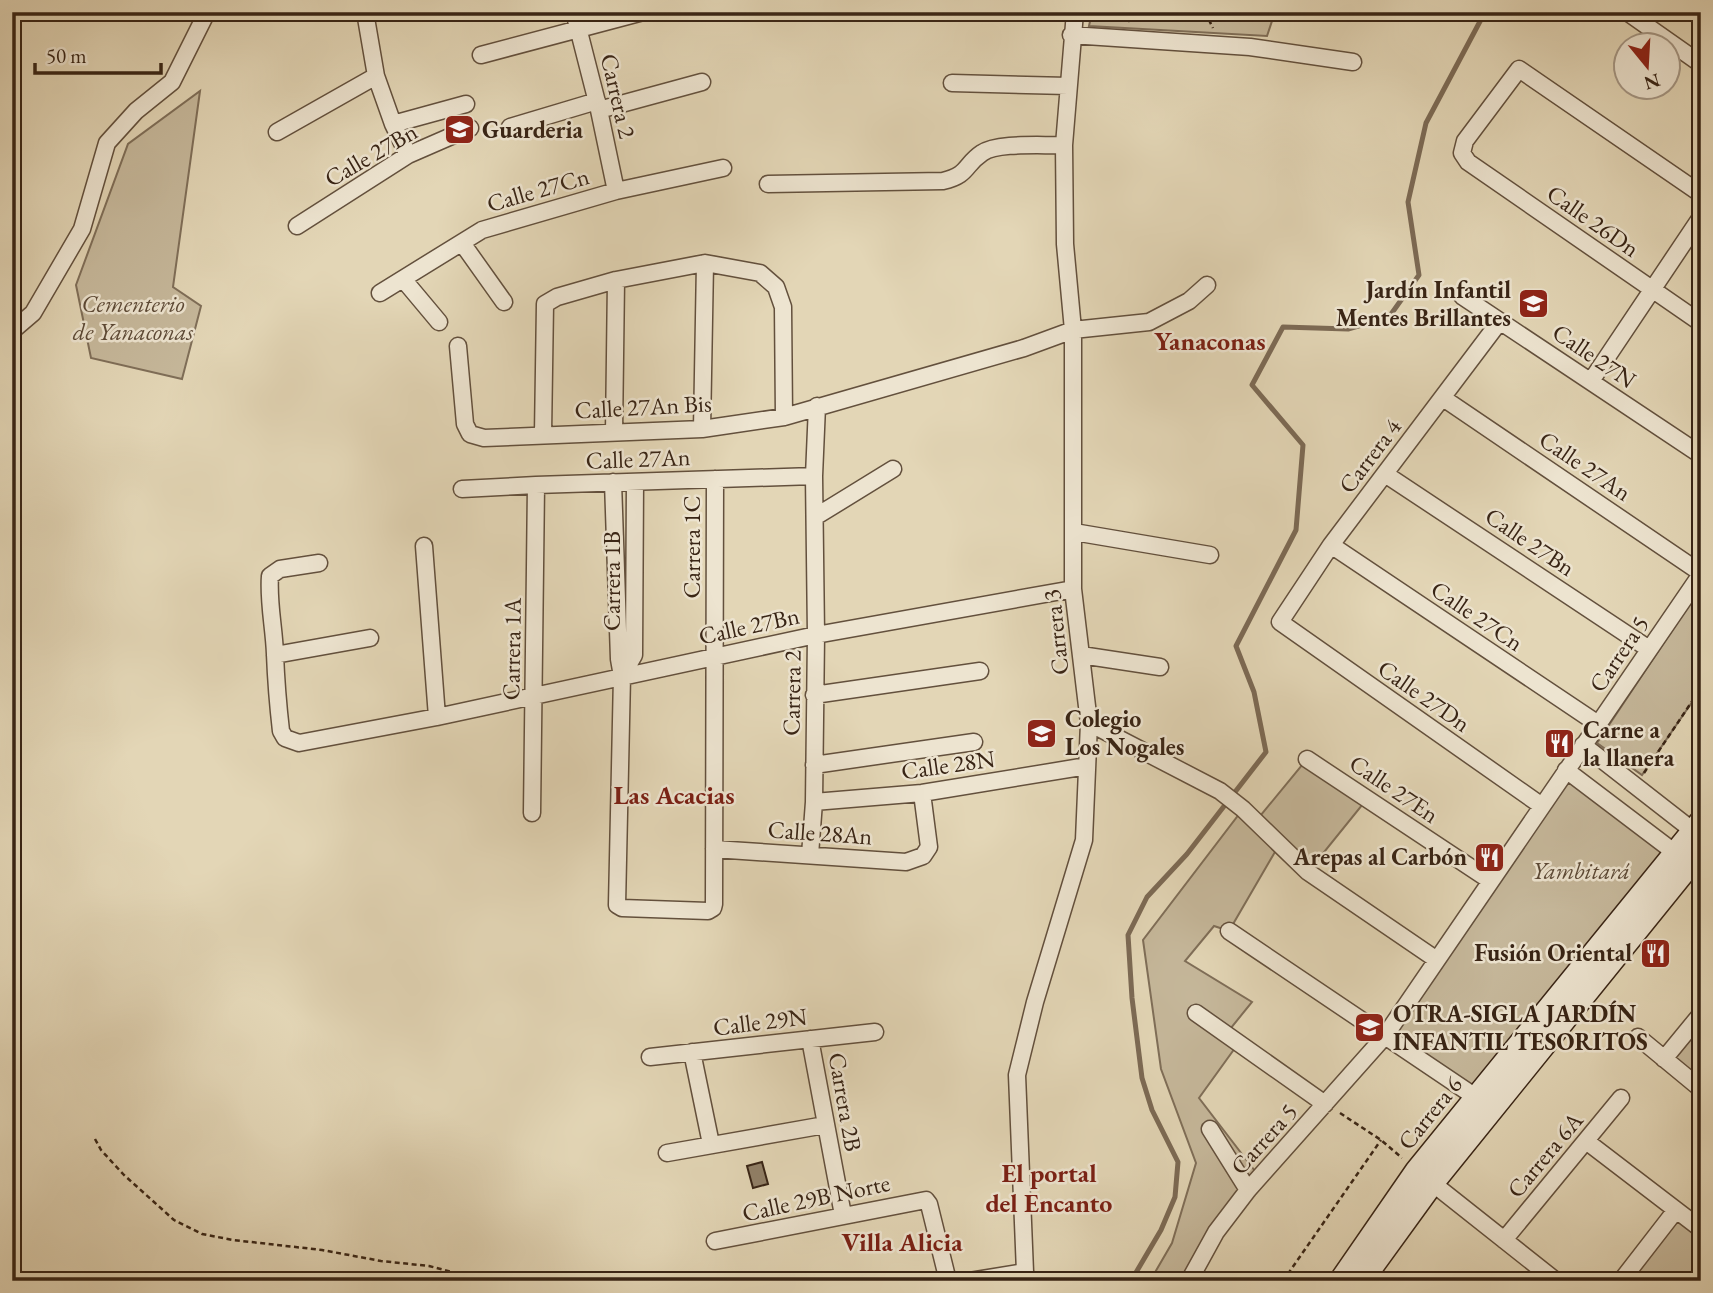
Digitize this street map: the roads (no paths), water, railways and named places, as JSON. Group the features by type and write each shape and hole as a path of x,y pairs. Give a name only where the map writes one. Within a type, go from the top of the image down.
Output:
{"main road":[{"name":"Carrera 6","path":"1365,1280 1425,1177 1477,1098 1694,843"},
{"name":"Carrera 6","path":"1340,1281 1694,843"}],"street":[{"path":"12,331 33,313 82,229 107,143 136,111 172,82 207,12"},
{"path":"365,12 376,76 393,124 408,155"},
{"name":"Carrera 2","path":"574,12 616,191"},
{"path":"481,55 643,12"},
{"name":"Carrera 3","path":"1026,1277 1017,1075 1035,1002 1084,839 1087,766 1088,723 1073,589 1073,330 1065,244 1064,145 1075,12"},
{"path":"1628,12 1701,64"},
{"path":"1071,36 1250,47 1353,62"},
{"name":"Calle 26Dn","path":"1698,186 1520,69 1465,141 1462,153 1468,162 1701,323"},
{"path":"278,132 376,76"},
{"path":"510,127 702,82"},
{"path":"952,83 1068,86"},
{"path":"393,124 466,104"},
{"name":"Calle 27Bn","path":"297,226 408,155 470,128"},
{"path":"768,184 943,181 956,178 965,172 984,150 1064,145"},
{"name":"Calle 27Cn","path":"380,293 482,230 616,191 723,168"},
{"path":"1591,381 1701,217"},
{"path":"463,243 504,302"},
{"path":"702,429 705,264"},
{"path":"543,434 545,304 557,297 615,280 705,264 760,273 776,287 783,307 785,417"},
{"path":"403,279 439,322"},
{"path":"614,432 615,280"},
{"path":"817,407 1024,348 1073,330 1149,322 1189,301 1207,285"},
{"name":"Calle 27N","path":"1462,296 1701,455"},
{"name":"Carrera 4","path":"1280,622 1331,545 1500,321"},
{"name":"Calle 27An Bis","path":"458,346 465,424 470,434 484,438 702,429 785,417 817,407"},
{"name":"Calle 27An","path":"1443,398 1701,573"},
{"name":"Carrera 2","path":"810,855 814,802 817,635 814,476 817,407"},
{"path":"815,517 893,469"},
{"name":"Calle 27Bn","path":"1385,474 1649,649"},
{"name":"Calle 27An","path":"462,489 814,476"},
{"name":"Carrera 1C","path":"713,908 715,479"},
{"name":"Carrera 1B","path":"614,482 619,659 622,676 617,905 622,908 708,911 713,908"},
{"name":"Carrera 1B","path":"622,676 635,655 635,482"},
{"name":"Carrera 1A","path":"532,813 536,485"},
{"path":"1074,531 1210,555"},
{"name":"Calle 27Cn","path":"1331,545 1598,724"},
{"path":"319,563 280,569 270,576 268,591 281,731 285,738 299,743 437,716 424,546"},
{"name":"Carrera 5","path":"1189,1281 1216,1232 1248,1190 1384,1036 1701,573"},
{"name":"Calle 27Bn","path":"437,716 817,635 1073,589"},
{"name":"Calle 27Dn","path":"1280,622 1542,806"},
{"path":"275,654 370,638"},
{"path":"1081,655 1160,667"},
{"path":"814,695 980,671"},
{"path":"1088,723 1220,791 1243,809 1308,872 1437,960"},
{"path":"814,765 974,742"},
{"path":"1583,745 1694,843"},
{"name":"Calle 27En","path":"1307,759 1491,881"},
{"name":"Calle 28N","path":"814,802 922,793 1087,766"},
{"path":"1566,771 1694,843"},
{"name":"Calle 28An","path":"714,849 906,862 923,856 929,848 922,793"},
{"path":"1229,931 1477,1098"},
{"path":"1196,1013 1325,1104"},
{"path":"1664,1059 1701,1014"},
{"name":"Calle 29N","path":"650,1057 875,1031"},
{"path":"1638,1037 1701,1089"},
{"name":"Carrera 2B","path":"810,1039 843,1215"},
{"path":"692,1052 710,1144"},
{"name":"Carrera 6A","path":"1504,1240 1621,1098"},
{"path":"667,1153 825,1125"},
{"path":"1210,1129 1248,1190"},
{"path":"1586,1140 1701,1229"},
{"path":"1425,1177 1556,1281"},
{"name":"Calle 29B Norte","path":"715,1241 926,1200 948,1281"},
{"path":"1621,1281 1676,1210"},
{"path":"970,1281 1026,1277"}],"waterway":[{"path":"1131,1281 1161,1230 1175,1197 1178,1162 1152,1110 1142,1078 1132,998 1128,935 1147,897 1187,854 1266,752 1254,692 1236,646 1296,530 1303,445 1252,385 1283,327 1348,329 1389,317 1419,275 1408,202 1426,123 1485,12"}],"place":[{"name":"Guarderia","path":"459,130"},
{"name":"Jardín Infantil Mentes Brillantes","path":"1534,304"},
{"name":"Colegio Los Nogales","path":"1042,733"},
{"name":"Carne a la llanera","path":"1560,744"},
{"name":"Arepas al Carbón","path":"1490,857"},
{"name":"Fusión Oriental","path":"1655,953"},
{"name":"OTRA-SIGLA JARDÍN INFANTIL TESORITOS","path":"1370,1028"}],"district":[{"name":"Yanaconas","path":"1210,341"},
{"name":"Las Acacias","path":"674,795"},
{"name":"El portal del Encanto","path":"1049,1188"},
{"name":"Villa Alicia","path":"902,1242"}],"park label":[{"name":"Cementerio de Yanaconas","path":"133,318"},
{"name":"Yambitará","path":"1581,871"}]}
